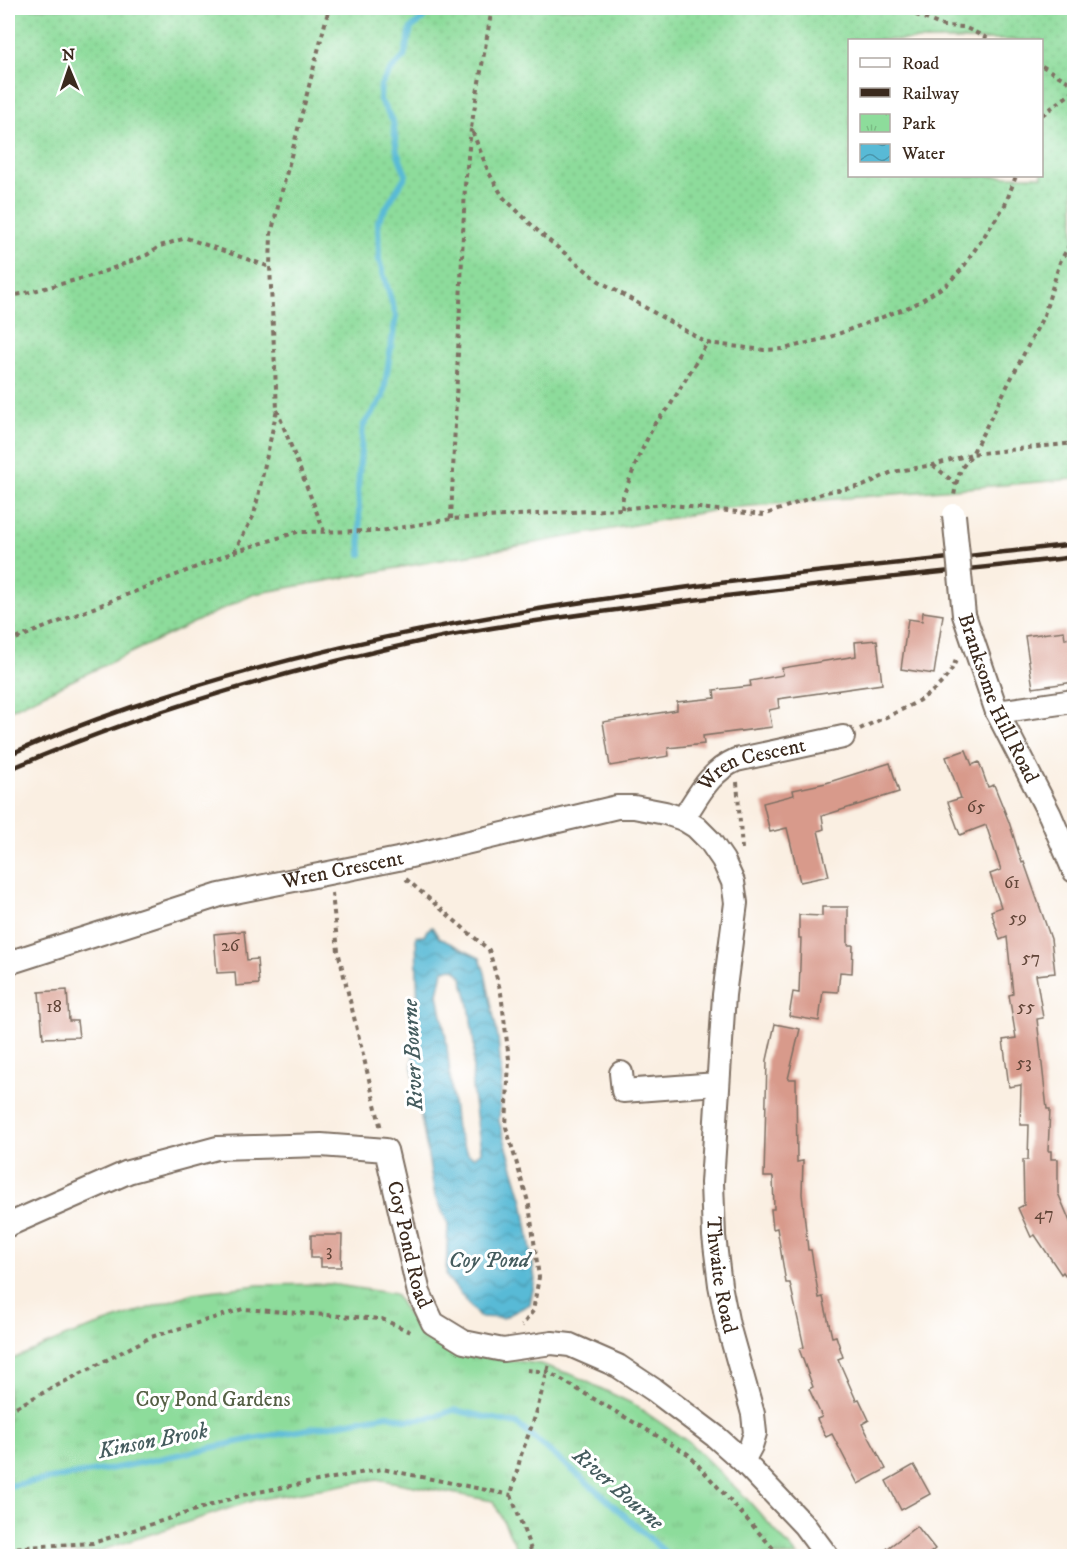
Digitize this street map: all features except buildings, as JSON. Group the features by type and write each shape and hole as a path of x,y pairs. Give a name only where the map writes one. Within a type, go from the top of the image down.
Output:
{"street":[{"name":"Branksome Hill Road","path":"953,510 964,615 997,712 1050,815 1074,871"},
{"path":"997,712 1074,701"},
{"name":"Wren Cescent","path":"683,819 708,781 721,767 736,760 843,737"},
{"name":"Wren Crescent","path":"8,963 220,895 398,859 617,807 634,807 683,819"},
{"name":"Thwaite Road","path":"683,819 710,841 723,860 733,882 736,903 724,995 712,1183 720,1285 753,1414 755,1433 743,1461"},
{"path":"623,1092 717,1084"},
{"path":"8,1225 128,1172 217,1148 321,1144 386,1150"},
{"name":"Coy Pond Road","path":"386,1150 419,1293 432,1323 464,1342 503,1350 552,1343 570,1345 618,1366 715,1436 743,1461 804,1525 826,1557"}],"path":[{"path":"234,552 254,515 277,409 270,267 271,234 329,8"},
{"path":"451,519 465,186 471,128 492,8"},
{"path":"899,8 943,26 964,27 989,39"},
{"path":"1043,67 1074,85"},
{"path":"1043,114 1074,91"},
{"path":"471,128 503,197 523,218 599,281 707,343 764,350 784,349 830,337 914,305 946,285 962,269 1005,205 1016,177"},
{"path":"953,510 956,484 961,469 972,454 1044,315 1060,262 1074,237"},
{"path":"8,296 95,275 147,255 160,246 186,238 270,267"},
{"path":"622,509 624,496 635,466 655,423 668,409 707,343"},
{"path":"277,409 324,531"},
{"path":"8,642 234,552 297,532 380,531 451,519 622,509 663,504 764,515 826,492 863,486 892,472 933,465 972,454 1074,443"},
{"path":"933,465 956,484"},
{"path":"843,737 928,696 952,670 958,653"},
{"path":"733,882 743,857 736,760"},
{"path":"330,872 338,951 386,1150"},
{"path":"400,874 489,950 501,993 509,1059 506,1127 528,1205 540,1277 533,1311 503,1350"},
{"path":"8,1412 151,1337 243,1309 382,1319 420,1337"},
{"path":"524,1369 548,1372 688,1454 780,1557"},
{"path":"538,1557 531,1550 511,1495 521,1455 548,1372"},
{"path":"8,1548 93,1543 242,1495 382,1469 511,1495"}],"green space":[{"path":"8,8 1074,8 1074,479 727,508 254,594 8,711"},
{"name":"Coy Pond Gardens","path":"330,1284 395,1294 409,1317 435,1339 475,1356 540,1364 573,1375 633,1404 690,1443 745,1497 798,1556 521,1556 493,1501 377,1479 255,1500 96,1552 8,1556 8,1361 67,1336 193,1293 258,1285"}],"water":[{"name":"Coy Pond","path":"432,927 439,938 480,958 498,1038 502,1080 499,1121 523,1201 535,1280 530,1304 503,1318 479,1317 446,1276 448,1224 435,1196 412,1066 418,1014 416,936 424,936","holes":["451,968 462,977 469,1005 474,1045 472,1087 481,1151 474,1157 468,1154 456,1129 446,1038 438,994 443,971"]}],"waterway":[{"name":"River Bourne","path":"361,554 358,487 363,426 383,397 396,316 379,260 378,221 406,175 397,152 393,121 380,100 381,85 390,71 404,57 411,28 423,19 424,8"},
{"name":"Kinson Brook","path":"8,1486 121,1467 252,1439 388,1415 408,1420 430,1418 454,1410 517,1424 603,1496 669,1556"}],"railway":[{"path":"8,755 89,722 254,669 424,630 510,614 682,588 1074,544"},
{"path":"8,770 161,712 266,679 450,635 673,602 1074,557"}]}
